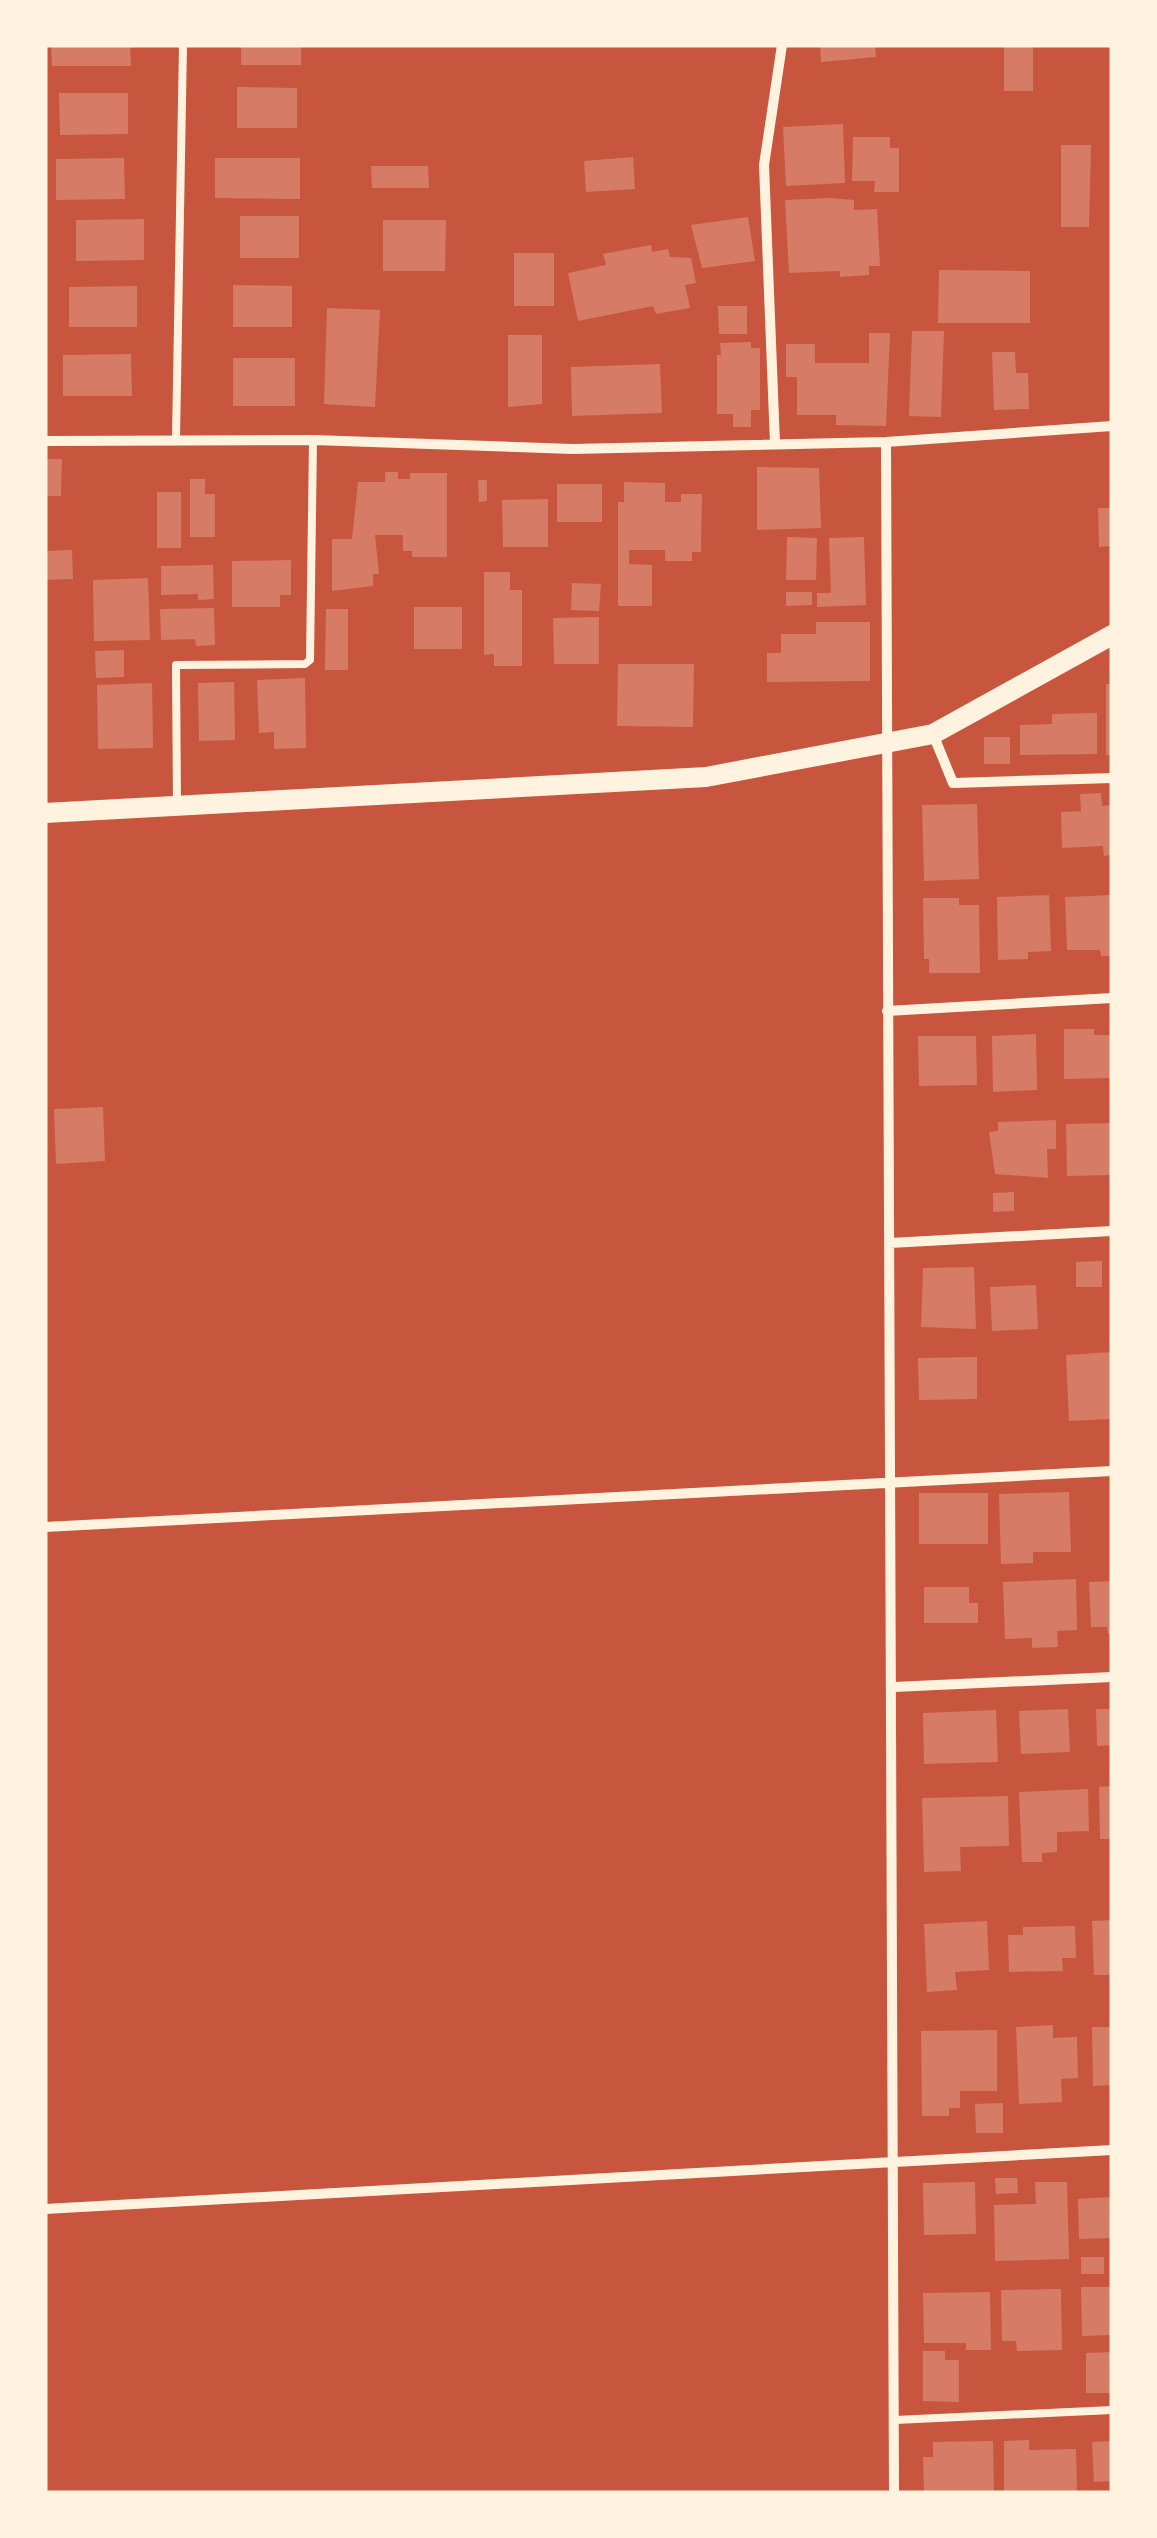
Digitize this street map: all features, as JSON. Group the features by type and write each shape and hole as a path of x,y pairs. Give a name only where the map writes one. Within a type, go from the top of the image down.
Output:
{"main road":[{"path":"45,813 706,776 933,734 1112,635"}],"street":[{"path":"775,444 764,165 782,45"},
{"path":"45,441 313,440 573,449 886,442 1112,426"},
{"path":"886,442 894,1687 894,2493"},
{"path":"933,734 953,783 1112,778"},
{"path":"887,1011 1112,998"},
{"path":"890,1243 1112,1231"},
{"path":"45,1527 892,1486 1112,1470"},
{"path":"894,1687 1112,1677"},
{"path":"45,2209 1112,2150"}],"lane":[{"path":"176,438 183,45"},
{"path":"177,807 176,665 305,664 310,660 313,440"},
{"path":"895,2420 1112,2410"}],"building":[{"path":"51,45 130,45 131,66 52,66"},
{"path":"241,45 301,45 301,65 241,65"},
{"path":"820,45 875,45 876,57 821,62"},
{"path":"1004,45 1033,45 1033,91 1004,91"},
{"path":"237,87 297,88 297,128 237,128"},
{"path":"59,93 128,93 128,134 60,135"},
{"path":"843,124 845,183 786,186 783,127"},
{"path":"853,137 890,137 890,148 899,148 899,192 874,192 875,181 852,181"},
{"path":"1061,145 1091,145 1089,227 1061,227"},
{"path":"633,157 635,189 586,192 584,161"},
{"path":"124,158 125,199 56,200 56,159"},
{"path":"215,158 300,158 300,199 215,198"},
{"path":"371,166 428,166 429,188 372,188"},
{"path":"785,200 854,200 854,210 877,209 880,266 869,266 869,275 840,277 840,271 789,273"},
{"path":"240,216 299,216 299,258 240,258"},
{"path":"748,217 755,261 702,268 691,225"},
{"path":"144,219 144,260 76,261 76,220"},
{"path":"383,220 446,220 445,271 383,271"},
{"path":"651,245 652,252 668,249 670,257 691,258 696,283 685,285 690,308 656,314 653,306 578,321 568,273 606,265 603,254"},
{"path":"514,253 554,253 554,306 514,306"},
{"path":"939,270 1030,271 1030,323 938,323"},
{"path":"233,285 292,286 292,327 233,327"},
{"path":"137,286 137,327 69,327 69,287"},
{"path":"718,306 747,306 747,334 719,334"},
{"path":"327,308 380,310 375,407 324,404"},
{"path":"912,331 944,331 941,417 909,416"},
{"path":"869,333 890,333 886,426 836,425 836,415 797,415 797,377 786,377 786,344 815,344 815,363 869,363"},
{"path":"508,335 542,335 542,404 508,407"},
{"path":"751,342 751,348 760,348 760,410 751,410 751,427 733,427 733,414 717,414 717,355 721,355 720,343"},
{"path":"992,352 1015,352 1016,373 1028,373 1029,409 994,410"},
{"path":"131,354 132,396 63,396 63,355"},
{"path":"233,358 295,358 295,406 233,406"},
{"path":"660,364 662,413 572,416 571,367"},
{"path":"45,459 62,459 61,496 45,496"},
{"path":"757,467 819,468 821,528 757,530"},
{"path":"385,472 398,472 398,479 410,479 410,473 447,473 447,557 412,557 412,551 403,551 403,535 375,535 379,574 373,574 373,586 332,591 332,539 352,539 358,482 385,482"},
{"path":"190,479 205,479 205,494 215,494 215,537 190,537"},
{"path":"478,480 487,480 487,501 479,502"},
{"path":"624,482 665,483 665,502 681,502 681,494 702,494 701,552 692,552 692,561 665,561 665,550 629,550 629,564 652,565 652,606 618,606 618,502 624,502"},
{"path":"557,484 602,484 602,522 557,522"},
{"path":"157,492 181,492 181,548 157,548"},
{"path":"548,499 548,547 503,547 502,500"},
{"path":"1098,508 1112,508 1112,546 1099,547"},
{"path":"787,537 817,538 816,580 786,580"},
{"path":"864,537 866,605 817,607 817,593 831,593 829,538"},
{"path":"72,550 73,579 45,580 45,551"},
{"path":"291,560 291,595 280,595 280,607 232,607 232,561"},
{"path":"213,565 214,599 198,600 198,594 161,595 161,566"},
{"path":"484,572 510,572 510,590 522,590 522,666 494,666 494,654 484,655"},
{"path":"148,578 150,640 94,641 93,580"},
{"path":"572,583 601,584 599,611 571,610"},
{"path":"786,592 812,592 812,605 786,606"},
{"path":"414,607 462,607 462,649 414,649"},
{"path":"214,608 215,645 196,646 195,639 161,640 160,609"},
{"path":"326,609 348,609 348,670 325,670"},
{"path":"599,617 599,664 554,664 553,618"},
{"path":"816,622 870,622 870,681 767,682 767,653 781,653 781,634 816,634"},
{"path":"124,650 124,677 96,678 95,651"},
{"path":"618,664 694,664 693,727 617,726"},
{"path":"305,678 306,748 274,749 274,732 259,733 257,680"},
{"path":"234,682 235,740 199,741 198,683"},
{"path":"152,683 153,748 98,749 97,685"},
{"path":"1106,684 1112,684 1112,755 1106,755"},
{"path":"1097,713 1097,754 1020,755 1020,725 1052,724 1052,714"},
{"path":"984,737 1010,737 1010,764 984,764"},
{"path":"1101,793 1102,806 1112,805 1112,855 1104,856 1103,846 1062,848 1061,812 1081,811 1080,794"},
{"path":"977,804 979,879 924,881 922,805"},
{"path":"1049,895 1051,951 1028,952 1028,959 998,960 997,897"},
{"path":"1112,895 1112,956 1101,956 1100,950 1067,950 1065,897"},
{"path":"923,898 959,898 959,905 979,905 980,973 929,973 929,959 924,959"},
{"path":"1064,1029 1094,1029 1094,1035 1112,1035 1112,1078 1064,1079"},
{"path":"1036,1034 1037,1090 993,1092 992,1036"},
{"path":"918,1036 976,1036 977,1085 919,1086"},
{"path":"103,1107 105,1161 56,1164 54,1109"},
{"path":"1056,1120 1056,1149 1047,1149 1048,1178 995,1174 989,1132 998,1131 998,1122"},
{"path":"1112,1123 1112,1175 1067,1176 1066,1124"},
{"path":"1014,1192 1014,1211 993,1212 993,1193"},
{"path":"1102,1261 1102,1287 1076,1287 1076,1262"},
{"path":"974,1267 976,1329 921,1327 923,1268"},
{"path":"1036,1285 1038,1329 992,1331 990,1287"},
{"path":"1112,1352 1112,1419 1069,1421 1066,1355"},
{"path":"977,1357 977,1399 919,1400 918,1358"},
{"path":"1069,1492 1071,1552 1033,1552 1033,1563 1001,1564 999,1494"},
{"path":"919,1493 988,1493 988,1544 919,1544"},
{"path":"1076,1579 1077,1630 1057,1631 1058,1647 1032,1648 1032,1638 1005,1639 1003,1582"},
{"path":"1112,1581 1112,1634 1108,1634 1107,1627 1091,1627 1089,1582"},
{"path":"924,1587 969,1587 969,1603 978,1603 978,1623 924,1623"},
{"path":"1068,1709 1070,1752 1021,1754 1019,1711"},
{"path":"1096,1709 1112,1709 1112,1745 1097,1746"},
{"path":"996,1710 998,1762 924,1764 923,1713"},
{"path":"1112,1786 1112,1839 1100,1839 1099,1787"},
{"path":"1088,1789 1089,1831 1057,1832 1057,1852 1042,1853 1042,1862 1022,1862 1019,1792"},
{"path":"1008,1796 1009,1846 960,1847 961,1871 924,1872 922,1798"},
{"path":"1112,1920 1112,1975 1094,1975 1092,1921"},
{"path":"987,1921 989,1970 955,1972 957,1990 927,1992 924,1924"},
{"path":"1075,1926 1076,1958 1062,1958 1063,1971 1009,1972 1008,1935 1023,1935 1023,1927"},
{"path":"1053,2025 1053,2038 1077,2037 1078,2078 1061,2079 1062,2102 1019,2104 1016,2027"},
{"path":"1092,2027 1112,2027 1112,2085 1093,2086"},
{"path":"997,2030 997,2091 960,2091 960,2108 949,2108 949,2116 922,2116 921,2031"},
{"path":"1003,2103 1003,2133 976,2133 975,2104"},
{"path":"995,2178 1017,2178 1018,2193 996,2194"},
{"path":"975,2182 976,2234 924,2235 923,2183"},
{"path":"1035,2182 1067,2182 1069,2259 995,2261 994,2205 1036,2204"},
{"path":"1112,2197 1112,2238 1079,2239 1078,2199"},
{"path":"1081,2257 1104,2257 1104,2274 1081,2274"},
{"path":"1081,2287 1112,2287 1112,2335 1082,2336"},
{"path":"1061,2289 1062,2350 1017,2351 1016,2341 1002,2341 1001,2290"},
{"path":"990,2292 991,2350 966,2350 966,2343 924,2343 923,2293"},
{"path":"923,2351 945,2351 945,2360 959,2360 959,2402 923,2401"},
{"path":"1112,2352 1112,2393 1086,2393 1086,2353"},
{"path":"1029,2440 1029,2450 1076,2449 1077,2493 1004,2493 1004,2441"},
{"path":"993,2441 994,2493 924,2493 923,2457 933,2457 933,2442"},
{"path":"1112,2441 1112,2481 1094,2482 1092,2442"}]}
